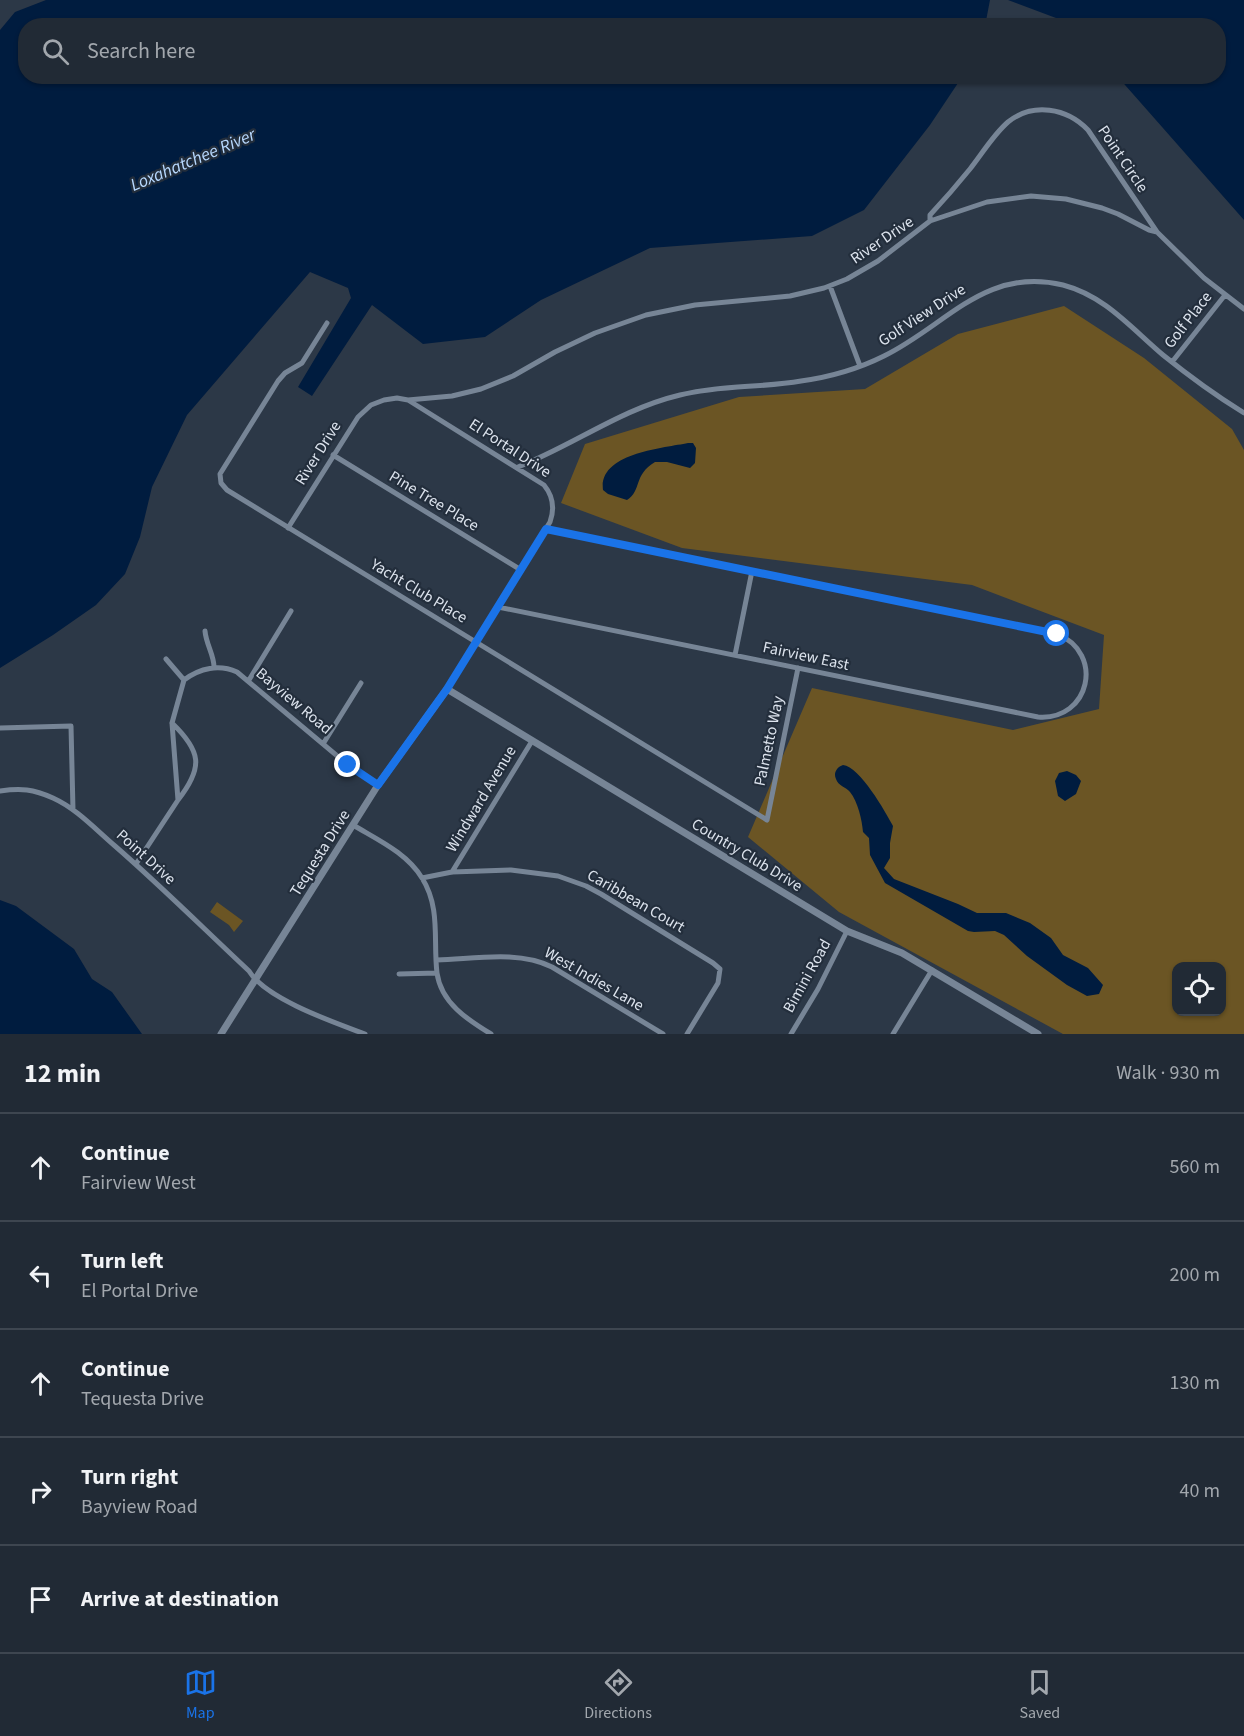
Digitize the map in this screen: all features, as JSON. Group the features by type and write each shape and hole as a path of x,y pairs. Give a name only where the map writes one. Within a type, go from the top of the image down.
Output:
{"street":[{"name":"Point Circle","path":"930,221 930,216 1002,128 1025,113 1047,110 1074,118 1088,130 1157,231"},
{"name":"River Drive","path":"288,528 358,417 371,405 397,398 408,400 452,396 489,386 513,376 572,344 618,324 646,315 720,301 790,297 831,286 878,261 930,221 987,201 1018,197 1048,197 1083,202 1118,214 1149,230 1157,231 1197,271 1244,309"},
{"name":"Golf View Drive","path":"518,467 556,451 614,418 656,402 723,387 802,381 860,366 919,337 974,297 1009,284 1040,282 1072,288 1102,302 1172,362 1207,389 1244,413"},
{"path":"831,286 860,366"},
{"name":"Golf Place","path":"1172,362 1225,295"},
{"name":"Yacht Club Place","path":"327,323 303,363 285,373 278,381 220,474 223,487 767,820"},
{"name":"El Portal Drive","path":"408,400 541,482 549,492 553,509 546,529 447,689"},
{"name":"Pine Tree Place","path":"333,455 521,570"},
{"path":"546,529 752,571 735,655"},
{"name":"Fairview East","path":"498,607 1043,717 1057,715 1070,708 1084,690 1086,675 1080,652 1070,641 1057,634 752,571"},
{"path":"249,680 291,611"},
{"path":"178,800 172,723 184,680 191,674 214,667 214,660 206,643 205,631"},
{"path":"166,659 184,680"},
{"name":"Bayview Road","path":"214,667 233,670 249,680 348,765 378,785"},
{"name":"Palmetto Way","path":"767,820 798,668"},
{"path":"323,744 361,683"},
{"name":"Country Club Drive","path":"447,689 847,931 886,945 1038,1034"},
{"name":"Tequesta Drive","path":"221,1034 378,785 447,689"},
{"path":"136,864 189,785 197,760 186,737 172,723"},
{"path":"0,728 71,726 73,810"},
{"name":"Windward Avenue","path":"452,872 532,741"},
{"name":"Point Drive","path":"0,791 22,788 32,790 55,799 73,810 136,864 249,971 254,981"},
{"path":"353,825 398,852 422,878 428,888 434,910 437,973 442,989 454,1007 470,1022 491,1034"},
{"name":"Caribbean Court","path":"422,878 452,872 529,870 569,879 601,894 720,969 720,978 687,1034"},
{"name":"Bimini Road","path":"791,1034 818,989 847,931"},
{"name":"West Indies Lane","path":"437,960 516,957 537,960 663,1034"},
{"path":"893,1034 932,970"},
{"path":"399,974 437,973"},
{"path":"254,981 300,1008 364,1034"},
{"path":"1022,1034 1026,1027"}],"shaded area":[{"path":"1064,306 1144,358 1232,429 1244,450 1244,1034 1063,1034 839,912 748,837 812,688 1013,730 1099,709 1104,635 972,585 682,548 561,503 585,444 739,397 865,389 958,334"},
{"path":"217,902 243,921 234,932 229,925 210,912"}],"water":[{"name":"Loxahatchee River","path":"46,0 990,0 987,18 18,18 18,84 957,84 930,125 864,210 812,236 650,248 541,300 485,337 423,344 372,305 312,396 298,387 351,298 348,288 310,272 187,415 152,487 140,537 125,574 96,605 0,668 0,30 15,12"},
{"path":"1008,0 1244,0 1244,220 1124,84 1226,84 1226,18 1056,18"},
{"path":"693,443 696,448 695,463 690,468 667,462 655,462 643,472 635,492 627,500 603,490 604,478 621,460 649,450"},
{"path":"843,765 857,773 864,781 893,826 890,858 884,868 894,879 977,913 1006,913 1030,923 1051,938 1063,955 1088,968 1103,985 1099,994 1087,996 1067,985 1027,956 1004,935 995,931 968,931 885,883 870,855 869,838 863,832 861,817 855,801 850,792 838,783 835,777 836,771"},
{"path":"1067,771 1076,775 1081,781 1076,794 1065,801 1058,796 1055,781 1059,773"},
{"path":"0,900 16,906 74,949 92,979 112,992 142,1034 0,1034"}],"route":[{"path":"348,765 378,785 447,689 546,529 1057,634"}]}
